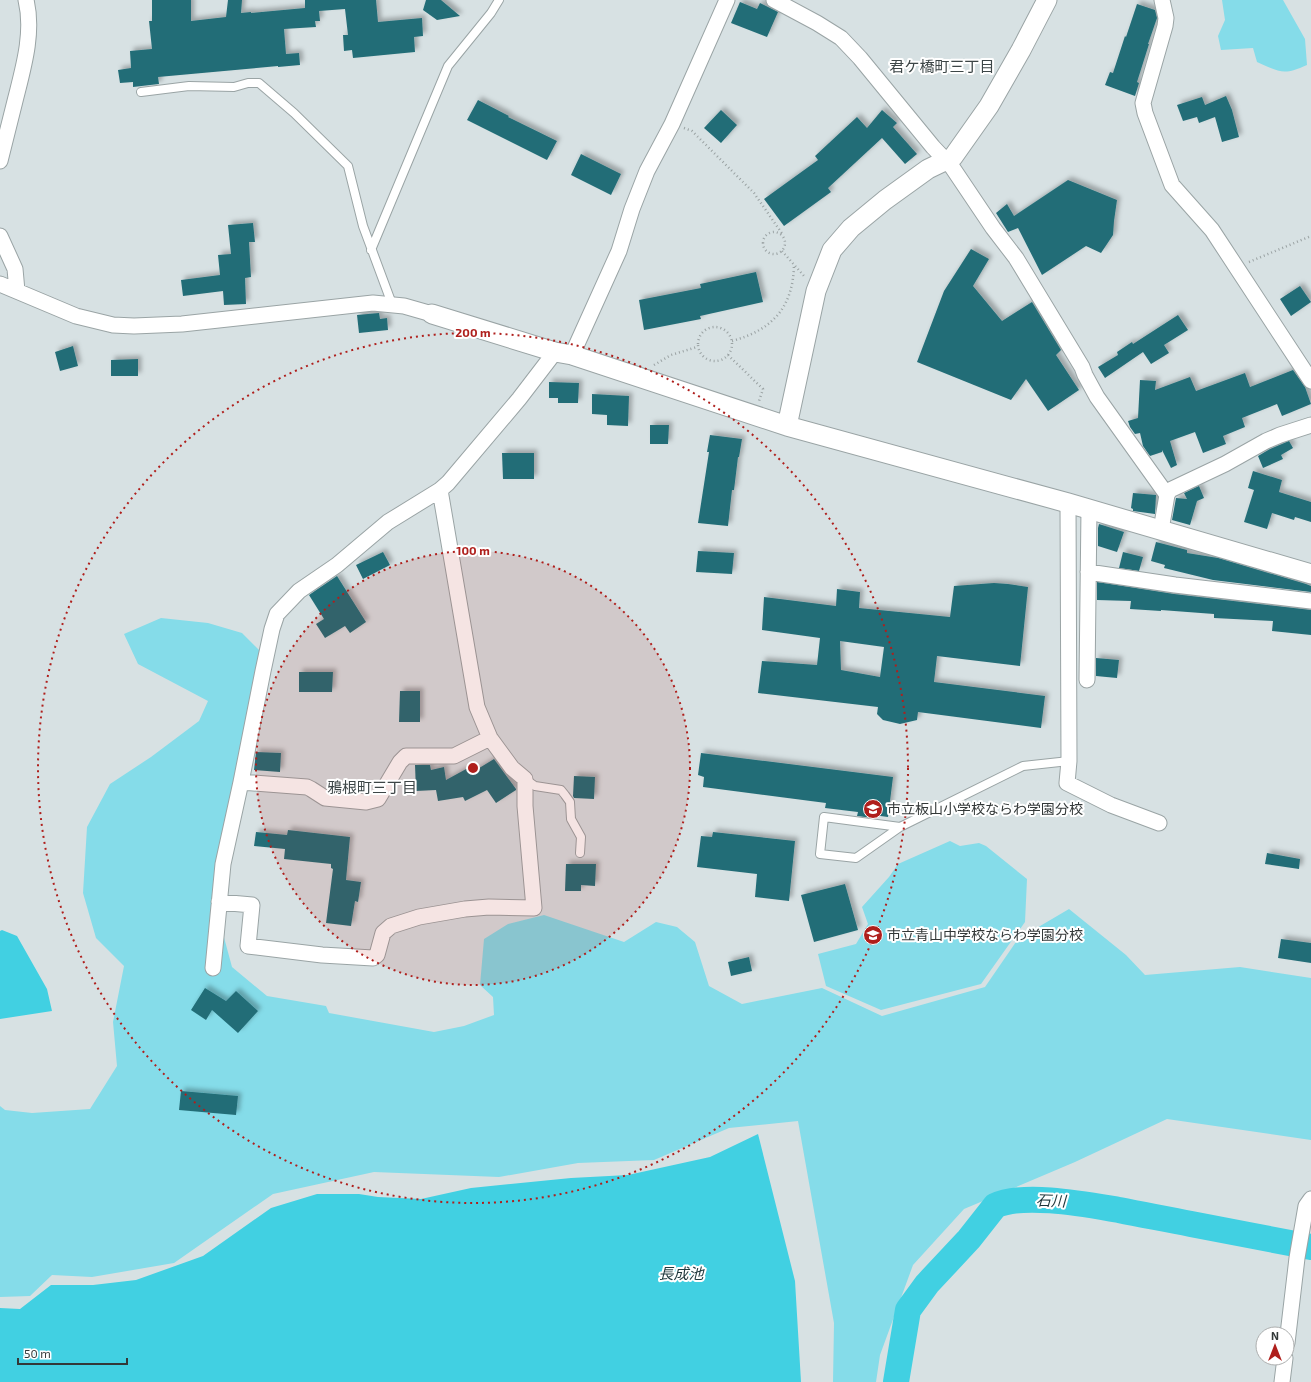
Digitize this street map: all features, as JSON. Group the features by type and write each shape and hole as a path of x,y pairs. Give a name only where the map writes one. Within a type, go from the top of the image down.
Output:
{"street":[{"path":"0,161 26,51 29,15 26,0"},
{"path":"213,968 223,864 241,782 262,671 277,614 299,591 337,565 388,522 440,490 461,468 519,399 563,353 619,252 632,209 647,171 672,124 727,0"},
{"path":"774,0 817,23 841,38 860,58 933,147 952,167 993,228 1016,258 1082,367 1097,397 1167,495"},
{"path":"787,426 816,290 832,250 850,228 885,200 928,169 953,157 989,106 1047,0"},
{"path":"1162,0 1166,18 1165,26 1143,103 1145,113 1172,185 1212,230 1311,381"},
{"path":"0,236 15,269 17,291"},
{"path":"0,284 76,316 113,325 134,326 182,324 373,303 392,304 432,314 563,353 787,426 1068,503 1311,574"},
{"path":"1161,530 1167,495 1170,490 1225,464 1280,434 1311,425"},
{"path":"219,902 252,905 248,946 373,958 377,955 383,933 391,926 405,921 419,917 489,907 534,908 525,806 525,779 512,768 490,738 477,707 440,490"},
{"path":"1068,503 1069,761 1067,783 1111,805 1159,823"},
{"path":"1087,680 1089,509"},
{"path":"1088,572 1175,585 1311,601"},
{"path":"241,782 308,787 325,798 366,802 378,799 400,762 406,756 454,756 490,738"},
{"path":"1289,1326 1302,1228 1306,1206 1311,1199"},
{"path":"1282,1382 1284,1366"}],"lane":[{"path":"371,250 448,66 491,13 499,0"},
{"path":"141,92 189,86 234,87 248,83 259,83 294,113 348,166 362,226 392,304"},
{"path":"900,827 824,817 820,854 856,858 900,827 1023,766 1069,761"},
{"path":"525,779 536,786 560,790 566,795 570,802 571,819 581,837 580,853"}],"path":[{"path":"672,124 692,131 754,193 783,235 785,238 786,245 782,252 775,254 767,252 763,246 764,238 769,233 777,232 783,235"},
{"path":"1236,268 1311,236"},
{"path":"782,252 806,278"},
{"path":"732,341 754,334 764,328 780,312 790,294 794,275 794,265"},
{"path":"711,326 723,328 728,332 732,341 731,350 728,355 718,361 706,359 701,355 698,347 698,338 700,333 711,326"},
{"path":"650,369 661,360 671,355 698,347"},
{"path":"728,355 763,389 758,403"}],"shaded area":[{"path":"1222,0 1283,0 1305,39 1307,65 1287,72 1271,68 1257,62 1253,48 1221,50 1218,36 1225,20"},
{"path":"161,618 208,623 242,633 262,653 212,893 232,967 267,996 326,1006 329,1013 434,1032 464,1026 494,1015 493,997 480,985 484,939 508,924 544,915 624,942 656,922 677,927 695,942 709,986 742,1004 822,988 882,1016 985,987 1018,939 1069,909 1126,955 1145,975 1240,967 1311,978 1311,1140 1167,1119 1075,1162 964,1209 913,1265 880,1355 876,1382 833,1382 834,1323 798,1121 729,1128 654,1160 578,1163 499,1177 374,1172 273,1194 174,1263 92,1277 52,1275 30,1296 0,1297 0,1106 5,1110 32,1113 90,1109 117,1066 113,1022 124,966 96,938 83,893 87,827 110,784 151,757 199,721 208,701 138,664 124,634"},
{"path":"950,841 960,846 979,843 986,846 1027,879 1025,922 981,984 881,1010 826,986 818,954 856,944 868,924 862,907 889,877 898,864"}],"water":[{"path":"2,930 17,936 47,989 52,1011 0,1019 0,931"},
{"name":"長成池","path":"758,1134 795,1281 801,1382 0,1382 0,1308 20,1309 51,1285 93,1285 136,1280 203,1256 271,1208 317,1194 359,1194 378,1197 421,1199 471,1188 571,1178 628,1175 710,1157"}],"building":[{"path":"152,0 191,0 191,21 226,17 228,0 242,0 241,13 251,13 305,8 305,0 376,0 378,22 422,18 423,36 414,37 415,52 353,58 352,50 344,51 343,35 348,35 345,9 319,11 320,21 315,21 316,27 284,29 286,54 299,53 300,65 158,77 159,84 133,87 133,82 120,83 118,70 131,68 130,51 152,49 149,21 152,21"},
{"path":"426,0 441,0 460,16 437,20 423,10"},
{"path":"740,2 757,9 760,3 778,12 767,37 731,23"},
{"path":"1137,4 1155,10 1157,18 1137,82 1139,83 1135,96 1105,85 1110,72 1113,73"},
{"path":"1226,96 1232,110 1239,137 1222,142 1215,117 1199,123 1197,117 1183,121 1177,105 1202,97 1205,105"},
{"path":"478,100 509,116 508,117 557,141 547,160 467,120"},
{"path":"721,110 737,125 721,143 704,128"},
{"path":"882,110 897,123 893,127 917,154 905,164 882,138 828,188 831,192 784,226 764,199 818,160 815,156 857,117 867,128"},
{"path":"581,154 621,174 611,195 571,175"},
{"path":"1068,180 1117,200 1113,235 1101,253 1086,246 1042,275 1018,228 1008,232 996,213 1007,204 1014,216"},
{"path":"253,223 255,242 249,242 251,277 245,278 246,304 224,305 223,291 183,296 181,280 220,275 218,255 231,254 228,225"},
{"path":"971,249 989,259 973,286 1002,321 1032,302 1061,350 1056,355 1079,390 1048,411 1026,379 1011,400 917,362 944,291"},
{"path":"756,272 763,302 700,316 701,319 644,330 639,300 701,288 700,284"},
{"path":"1300,286 1311,302 1291,316 1280,299"},
{"path":"379,313 380,319 387,318 388,330 359,333 357,315"},
{"path":"1178,315 1188,330 1164,345 1169,353 1151,364 1143,352 1105,378 1098,367 1118,355 1117,352 1132,342 1133,344"},
{"path":"73,346 78,366 60,371 55,352"},
{"path":"138,359 138,376 111,376 111,360"},
{"path":"1293,370 1305,387 1311,404 1282,416 1277,404 1242,418 1245,427 1223,436 1226,444 1203,453 1195,432 1170,441 1177,465 1171,468 1162,450 1162,452 1150,456 1143,446 1140,433 1135,434 1128,421 1138,418 1140,380 1156,381 1155,390 1190,377 1196,391 1245,373 1250,387"},
{"path":"549,382 579,383 578,403 558,403 558,398 549,398"},
{"path":"592,394 629,396 628,426 607,425 607,415 592,414"},
{"path":"650,425 669,425 668,444 650,444"},
{"path":"710,435 742,439 734,490 732,490 728,526 698,523 709,452 707,452"},
{"path":"1289,441 1293,448 1281,455 1283,459 1263,468 1258,456"},
{"path":"502,453 534,453 534,479 503,479"},
{"path":"1253,471 1282,480 1279,492 1311,502 1311,522 1295,517 1294,520 1272,513 1267,529 1244,522 1254,490 1248,488"},
{"path":"1199,486 1204,498 1197,501 1190,525 1172,520 1176,498 1187,499 1184,493"},
{"path":"1133,493 1156,495 1155,514 1133,511 1131,508"},
{"path":"1099,524 1124,532 1117,552 1098,546"},
{"path":"1156,542 1187,550 1187,553 1218,558 1306,584 1311,586 1311,592 1213,580 1164,568 1165,565 1151,561"},
{"path":"698,551 734,553 732,574 696,572"},
{"path":"383,552 390,565 363,579 356,565"},
{"path":"1123,552 1143,557 1139,571 1119,568"},
{"path":"337,576 366,622 350,633 345,626 325,638 316,624 324,619 309,595"},
{"path":"1097,582 1174,594 1311,610 1311,635 1272,631 1273,621 1214,618 1214,614 1130,609 1131,601 1097,600"},
{"path":"994,583 1028,587 1020,666 937,656 934,682 1045,696 1041,728 918,712 917,720 900,724 883,720 877,714 878,707 758,693 762,661 817,665 820,638 762,630 764,597 836,606 837,589 860,592 859,608 950,617 954,586","holes":["840,641 884,647 880,677 841,670"]},
{"path":"1096,658 1119,660 1117,678 1096,676"},
{"path":"299,672 333,672 332,692 299,692"},
{"path":"400,691 420,691 420,722 399,722"},
{"path":"256,752 281,753 280,772 254,770"},
{"path":"701,753 893,777 888,817 873,815 873,818 857,816 858,812 825,808 826,803 703,787 704,777 698,775"},
{"path":"494,759 516,789 496,803 487,790 465,801 463,797 438,801 436,790 416,791 415,765 430,765 431,770 444,767 446,780 468,768 471,773"},
{"path":"574,776 595,777 594,799 574,798"},
{"path":"288,830 350,837 346,880 361,882 358,902 355,901 351,926 326,923 333,869 331,868 331,864 284,859 285,849 254,846 256,832 287,835"},
{"path":"713,832 795,841 789,901 755,897 757,874 697,867 701,836 712,837"},
{"path":"1267,853 1300,859 1299,869 1265,864"},
{"path":"566,864 596,864 595,886 581,885 581,891 565,891"},
{"path":"845,884 858,930 814,942 801,895"},
{"path":"1281,939 1311,943 1311,963 1278,958"},
{"path":"749,957 752,971 731,976 728,962"},
{"path":"205,988 226,1001 236,991 258,1011 238,1033 212,1010 206,1020 191,1010"},
{"path":"181,1091 238,1096 236,1115 179,1110"}],"waterway":[{"name":"石川","path":"896,1382 908,1310 927,1284 969,1239 995,1206 1007,1202 1039,1200 1091,1205 1311,1247"}],"place":[{"name":"市立板山小学校ならわ学園分校","path":"873,809"},
{"name":"市立青山中学校ならわ学園分校","path":"873,935"}],"district":[{"name":"君ケ橋町三丁目","path":"942,67"},
{"name":"鴉根町三丁目","path":"372,788"}]}
